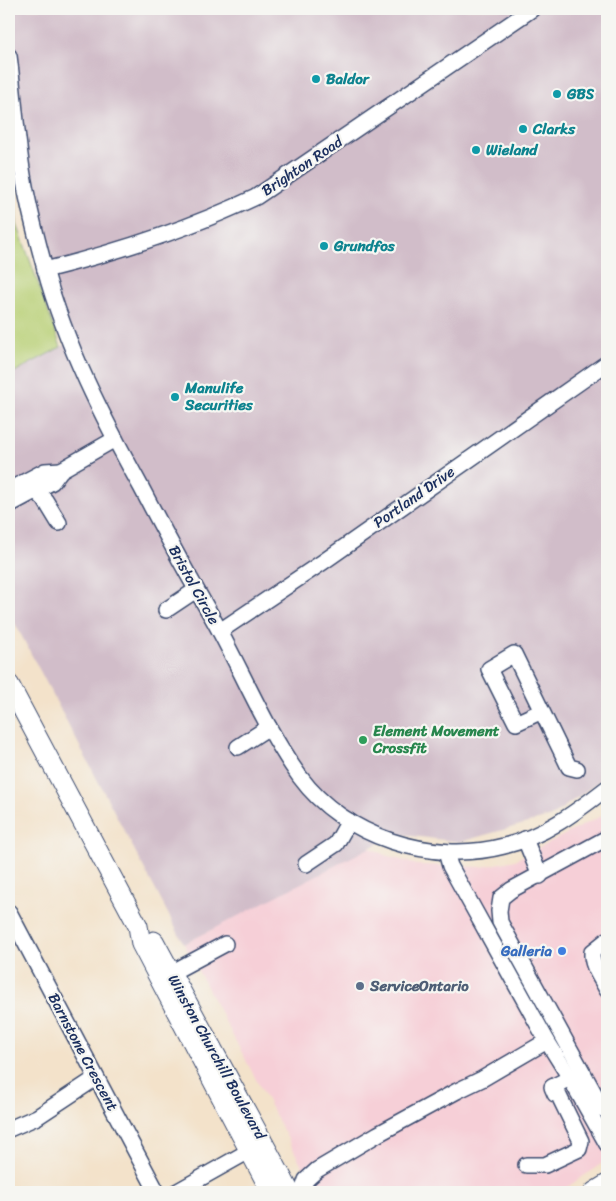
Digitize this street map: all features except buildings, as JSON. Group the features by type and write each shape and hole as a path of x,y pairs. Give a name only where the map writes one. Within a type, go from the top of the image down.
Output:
{"main road":[{"name":"Winston Churchill Boulevard","path":"9,684 138,926 141,944 256,1147 290,1192"},
{"name":"Winston Churchill Boulevard","path":"138,926 151,936 171,973 256,1147 272,1192"},
{"path":"594,1192 607,1184"}],"street":[{"name":"Brighton Road","path":"45,270 175,231 256,197 532,9"},
{"name":"Bristol Circle","path":"9,56 13,131 45,270 70,342 115,439 220,631 269,727 302,779 335,812 384,839 405,845 446,852 504,846 539,834 583,807 607,788"},
{"name":"Portland Drive","path":"220,631 323,562 607,363"},
{"path":"9,505 52,482 61,470 115,439"},
{"path":"9,490 45,471 61,470"},
{"path":"36,491 45,500 59,523"},
{"path":"166,610 196,590"},
{"path":"542,711 569,767 577,769"},
{"path":"238,747 269,727"},
{"path":"306,864 336,844 349,821"},
{"path":"603,1109 500,922 499,911 501,898 511,890 540,876 607,838"},
{"path":"525,839 540,876"},
{"path":"446,852 450,866 547,1041 607,1144"},
{"name":"Barnstone Crescent","path":"9,912 157,1192"},
{"path":"607,940 592,952 591,957 592,963 607,990"},
{"path":"171,973 225,944"},
{"path":"302,1192 306,1180 317,1170 547,1041"},
{"path":"9,1128 37,1117 96,1078"},
{"path":"526,1165 544,1165 579,1149 581,1141 570,1118 563,1113 552,1087 570,1078"},
{"path":"176,1192 256,1147"}],"shaded area":[{"path":"9,9 607,9 607,775 552,816 460,842 396,834 184,944 9,612 9,375 70,342 52,291 9,56"},
{"path":"607,813 607,1160 560,1192 316,1192 184,944 367,846 385,855 417,865 482,867 515,860"}],"green space":[{"path":"11,147 17,224 61,347 9,375 9,148"}],"place":[{"name":"Baldor","path":"316,79"},
{"name":"GBS","path":"557,94"},
{"name":"Clarks","path":"523,129"},
{"name":"Wieland","path":"476,150"},
{"name":"Grundfos","path":"324,246"},
{"name":"Manulife Securities","path":"175,397"},
{"name":"Element Movement Crossfit","path":"363,740"},
{"name":"Galleria","path":"562,951"},
{"name":"ServiceOntario","path":"360,986"}]}
